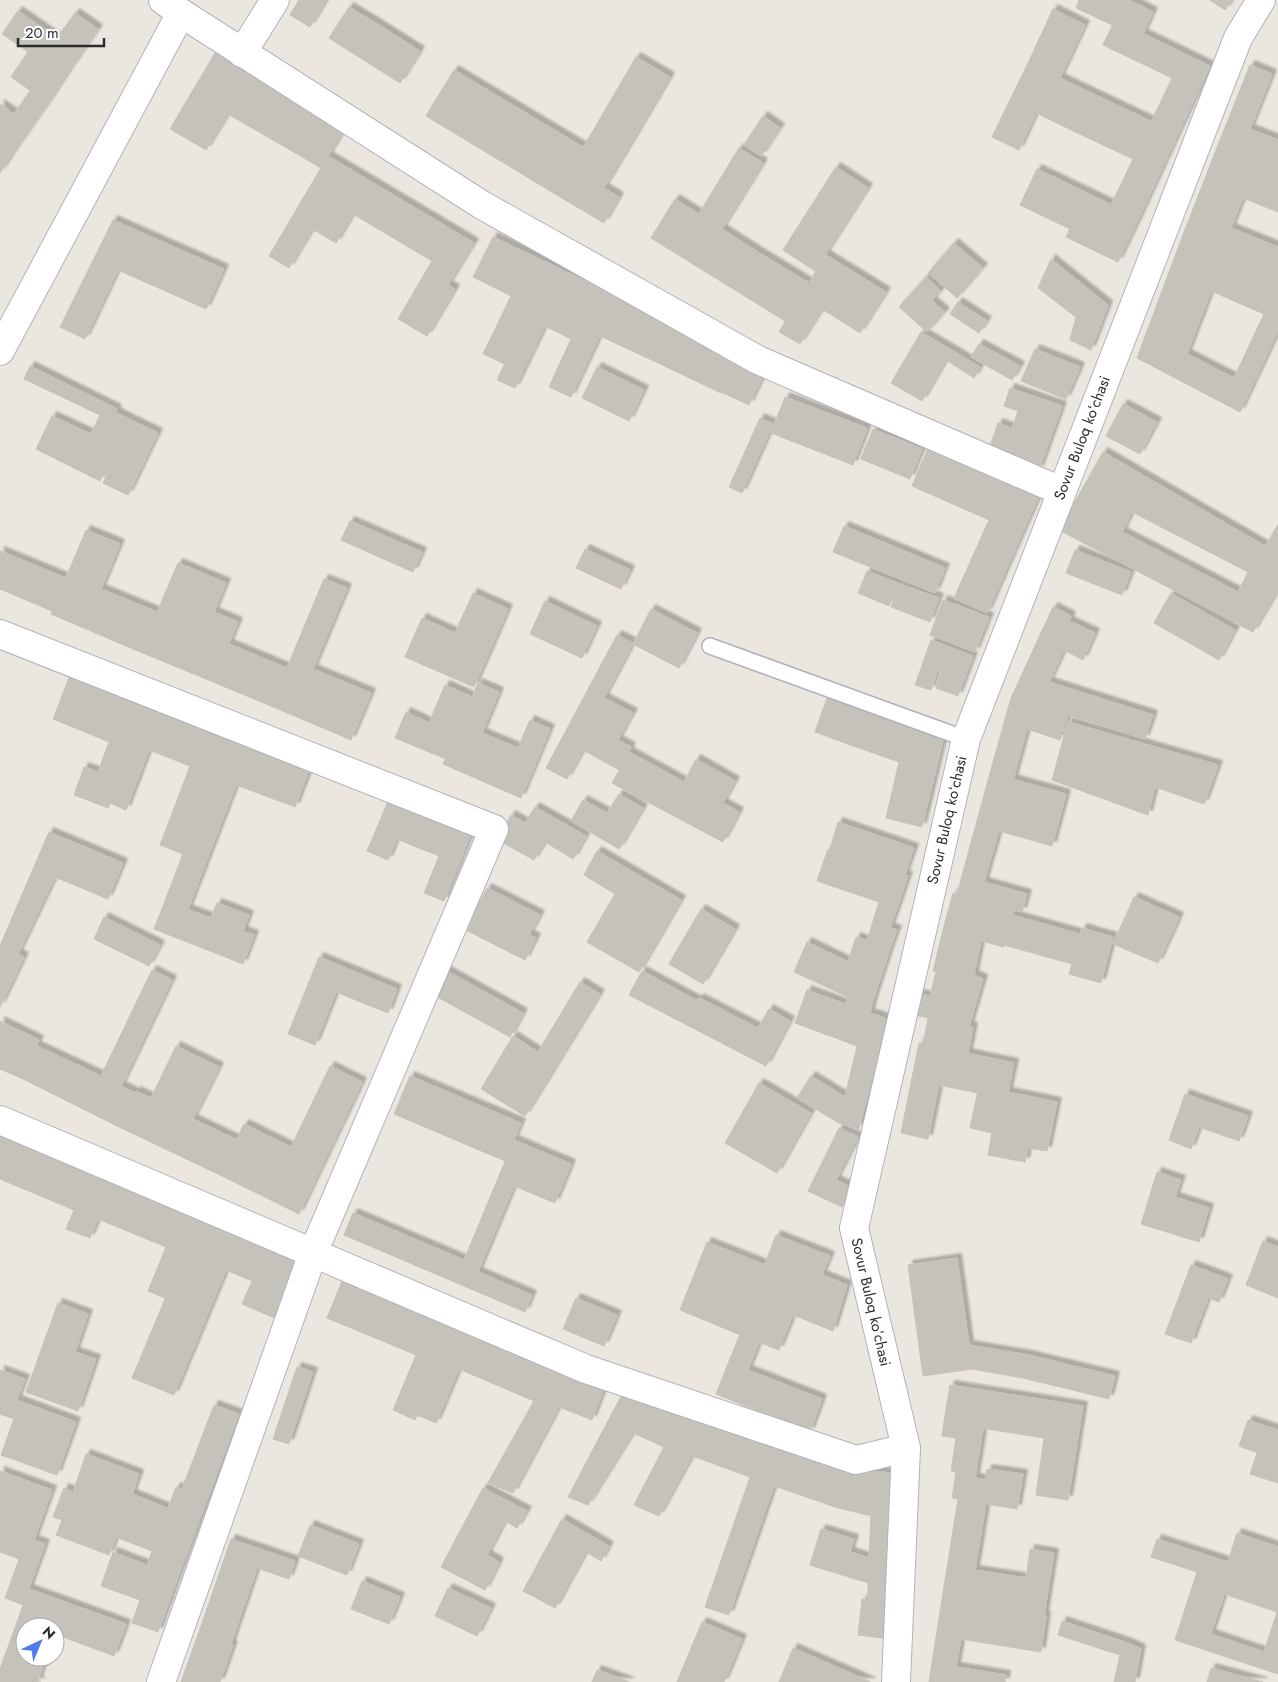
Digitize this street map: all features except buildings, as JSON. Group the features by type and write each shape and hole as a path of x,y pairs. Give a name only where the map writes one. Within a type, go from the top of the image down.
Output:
{"street":[{"path":"242,53 275,0"},
{"name":"Sovur Buloq koʻchasi","path":"896,1682 906,1448 854,1228 966,739 1238,38 1261,0"},
{"path":"0,351 172,7 482,205 758,360 1061,491"},
{"path":"0,634 494,829 313,1253 161,1682"},
{"path":"0,1120 586,1369 856,1460 906,1448"}],"lane":[{"path":"710,646 966,739"}]}
